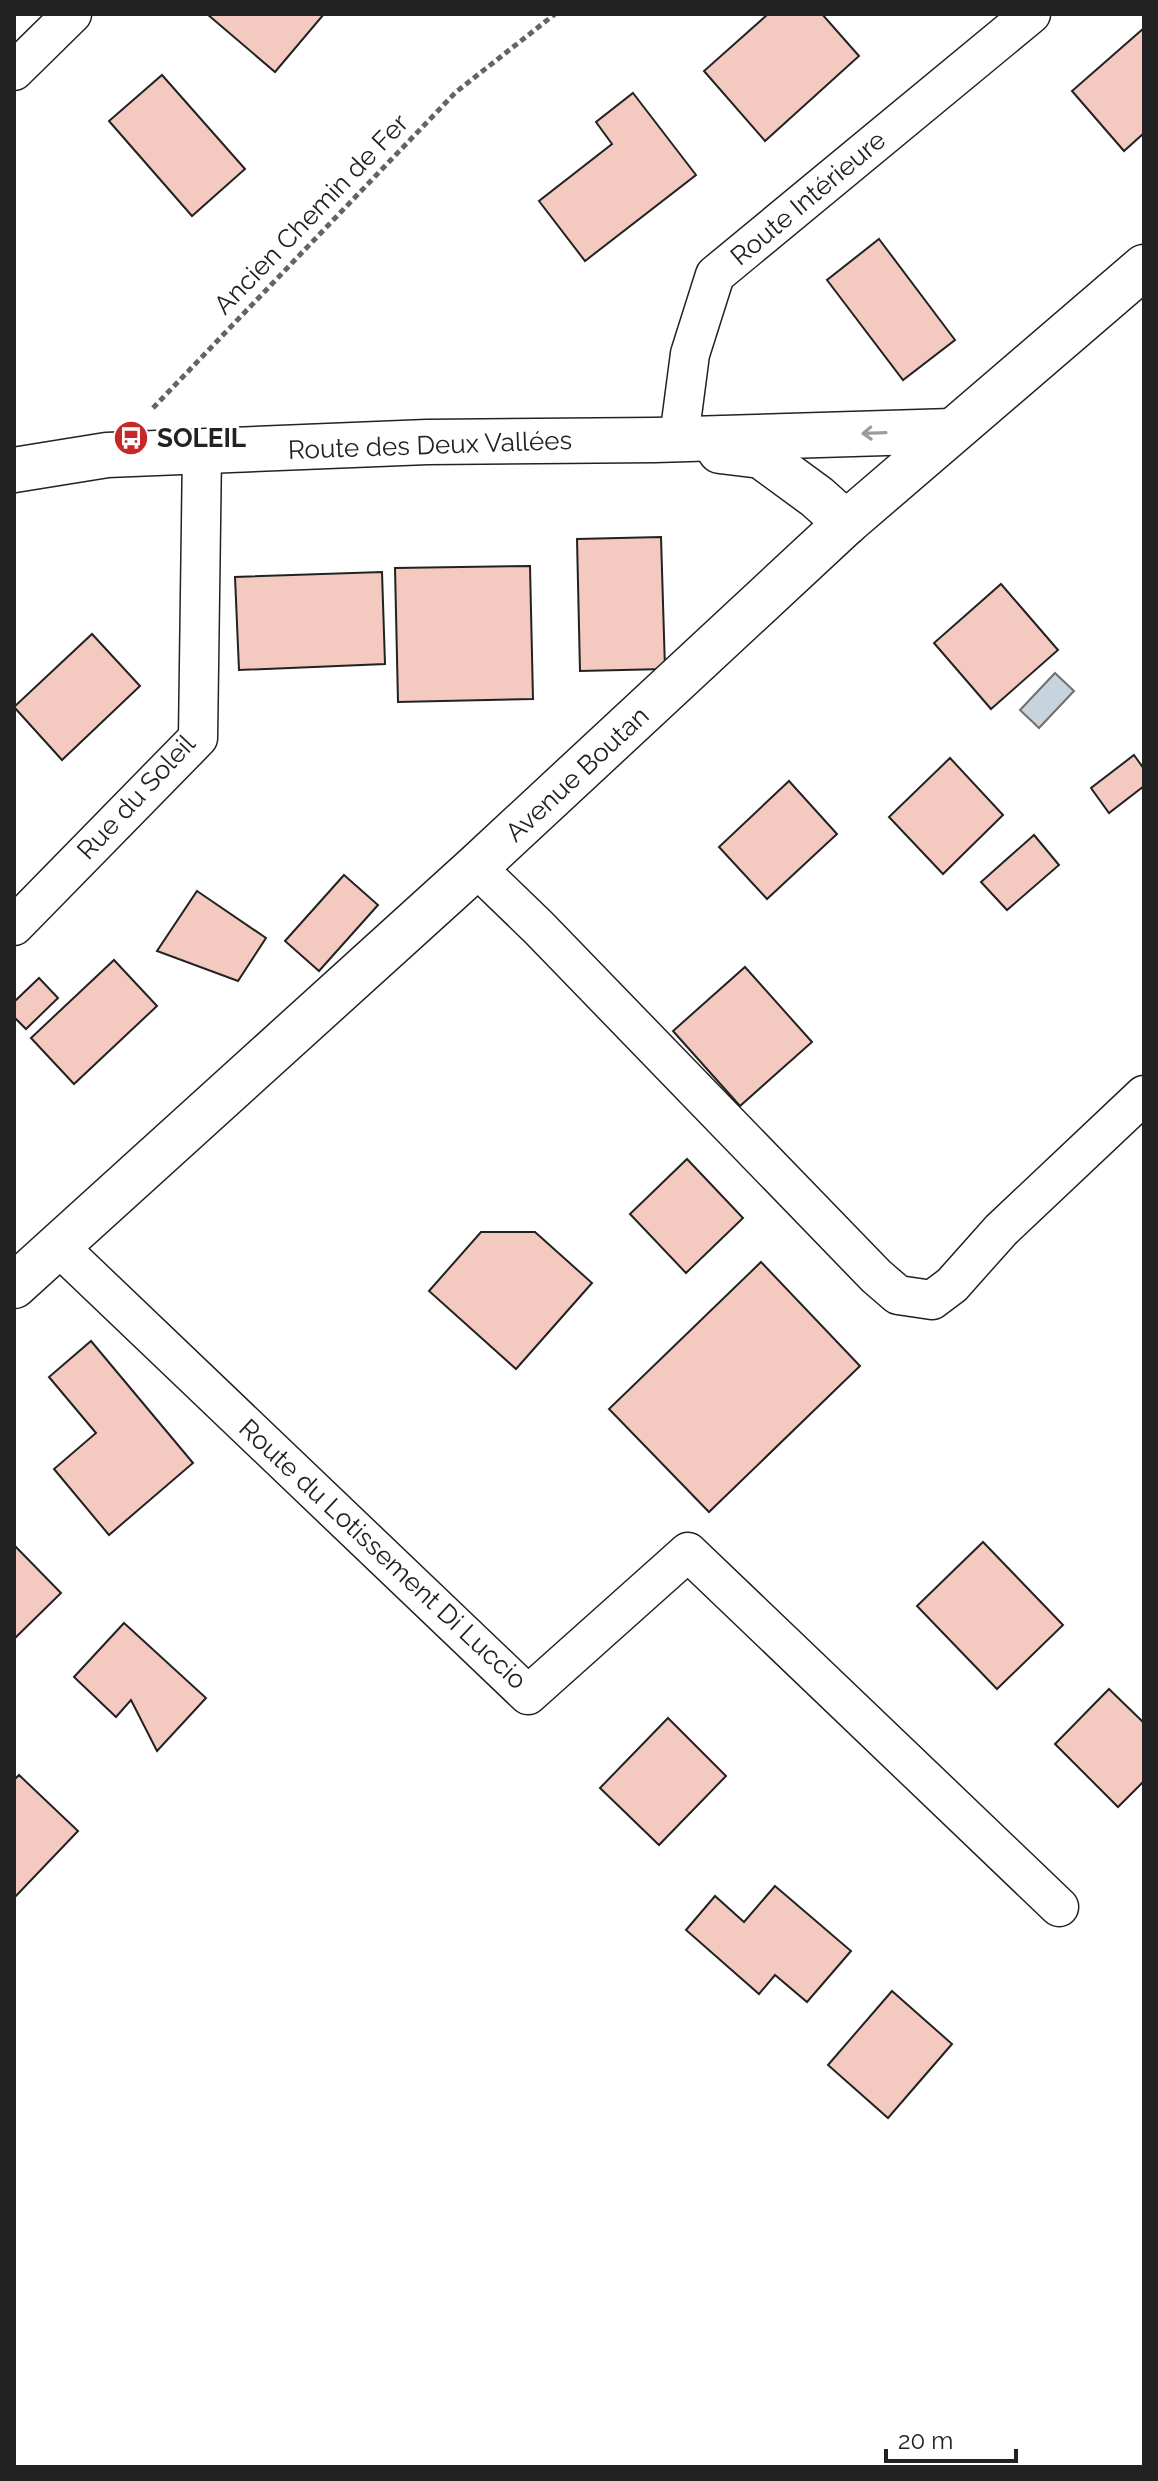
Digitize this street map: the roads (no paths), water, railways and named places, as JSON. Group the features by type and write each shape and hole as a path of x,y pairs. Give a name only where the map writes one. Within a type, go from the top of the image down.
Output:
{"street":[{"path":"14,71 72,14"},
{"name":"Route Intérieure","path":"667,439 715,275 1031,14"},
{"name":"Avenue Boutan","path":"14,1286 476,867 846,523 1144,267"},
{"name":"Route des Deux Vallées","path":"14,470 107,455 427,442 952,431"},
{"name":"Route des Deux Vallées","path":"667,439 761,456 817,497 846,523"},
{"name":"Rue du Soleil","path":"14,926 198,738 202,452"},
{"path":"476,867 898,1295 932,1300 952,1285 1001,1230 1144,1095"},
{"name":"Route du Lotissement Di Luccio","path":"58,1246 528,1695 688,1552 1059,1907"}],"place":[{"name":"SOLEIL","path":"131,438"}]}
